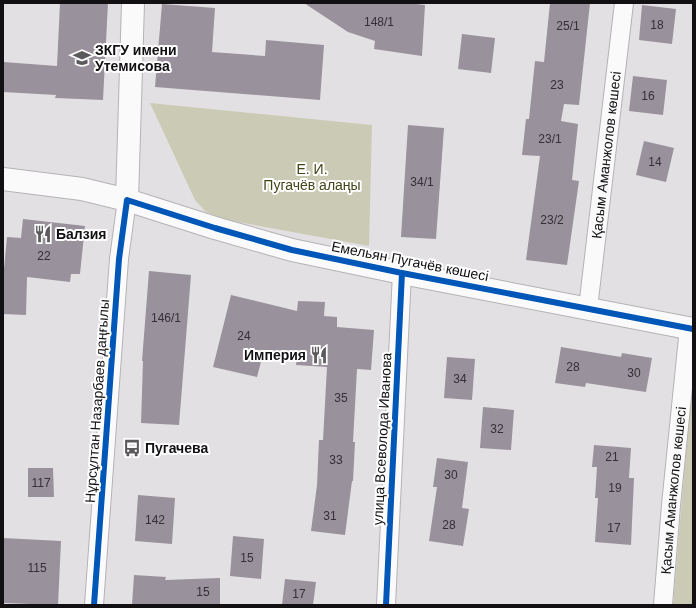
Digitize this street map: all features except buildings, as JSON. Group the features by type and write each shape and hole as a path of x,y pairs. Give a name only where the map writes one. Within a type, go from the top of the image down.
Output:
{"street":[{"name":"Нұрсұлтан Назарбаев даңғылы","path":"94,605 119,259 127,200 133,3"},
{"name":"Қасым Аманжолов көшесі","path":"588,308 624,3"},
{"name":"Емельян Пугачёв көшесі","path":"3,179 82,189 127,200 215,228 292,250 402,273 691,328"},
{"name":"улица Всеволода Иванова","path":"386,605 402,273"},
{"name":"Қасым Аманжолов көшесі","path":"663,605 671,505 691,328"}],"green space":[{"name":"Е. И. Пугачёв алаңы","path":"150,103 372,125 369,246 227,220 206,212 195,200"},
{"path":"693,369 693,605 673,605"}],"cycle path":[{"path":"94,605 119,259 127,200 215,228 292,250 402,273 693,329"},
{"path":"386,605 402,273"}],"place":[{"name":"ЗКГУ имени Утемисова","path":"82,58"},
{"name":"Балзия","path":"43,234"},
{"name":"Империя","path":"319,355"},
{"name":"Пугачева","path":"132,448"}]}
